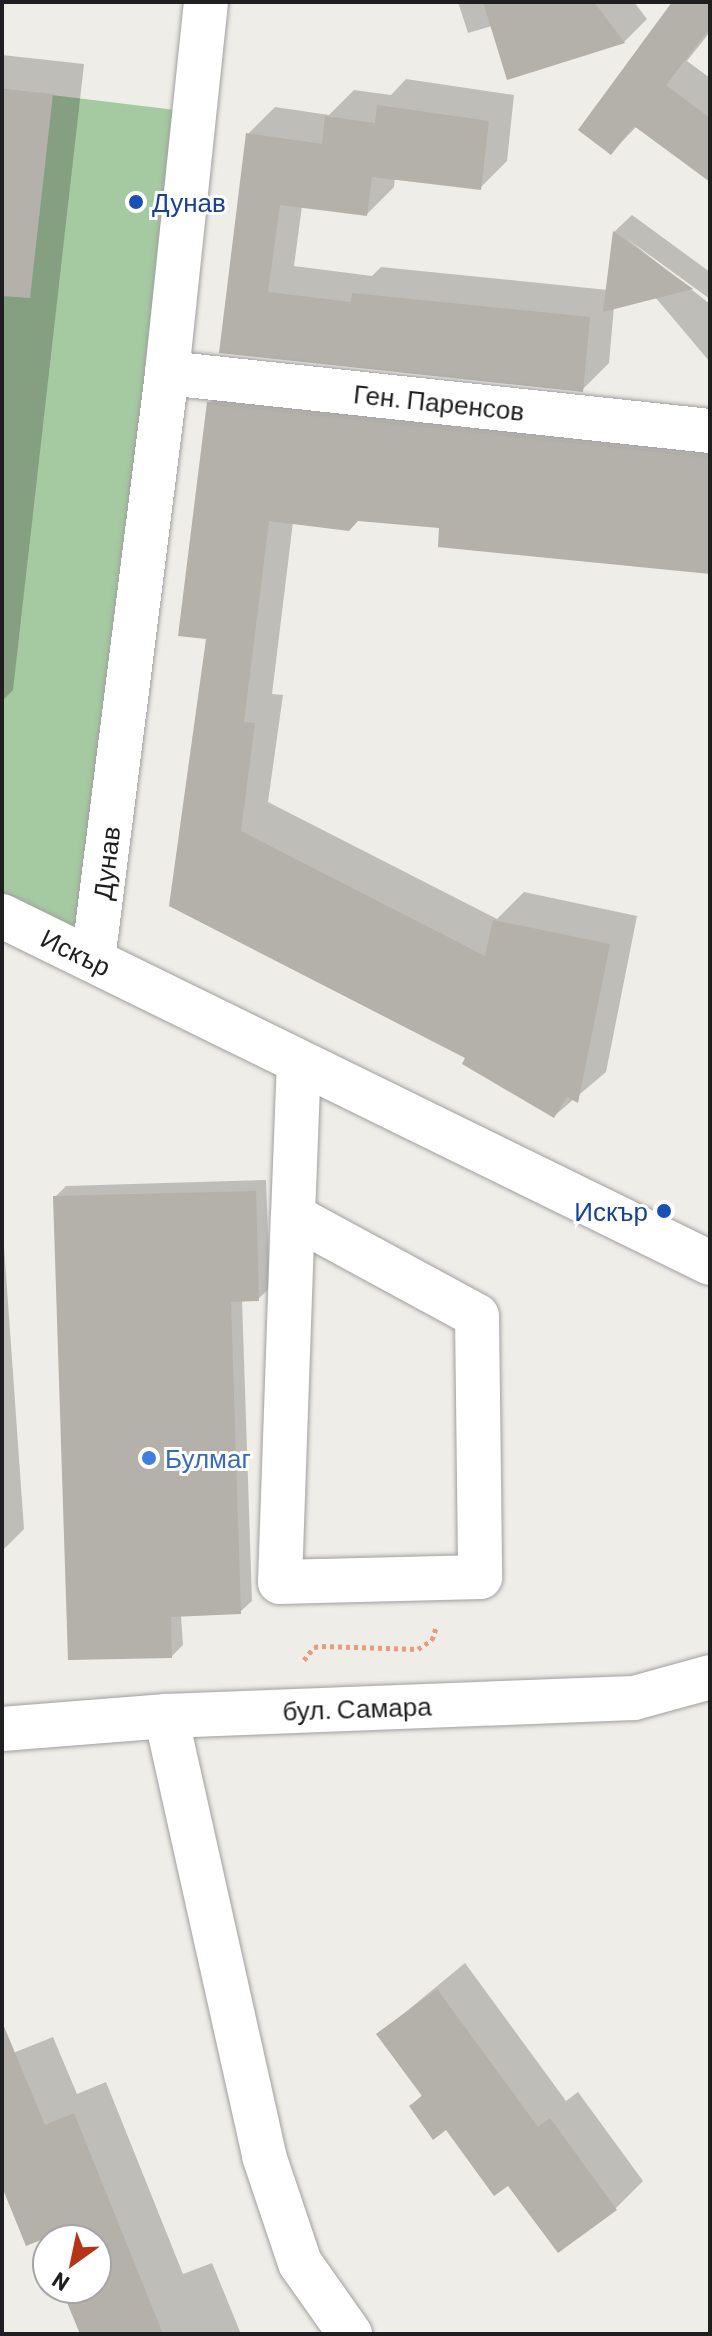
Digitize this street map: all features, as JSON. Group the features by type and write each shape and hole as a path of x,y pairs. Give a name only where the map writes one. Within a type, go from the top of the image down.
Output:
{"street":[{"name":"Дунав","path":"93,960 167,373 206,2"},
{"name":"Ген. Паренсов","path":"167,373 710,431"},
{"name":"Искър","path":"2,916 710,1263"},
{"path":"293,1216 477,1316 480,1577 280,1582 293,1216 299,1062"},
{"name":"бул. Самара","path":"2,1729 166,1716 634,1698 710,1677"},
{"path":"166,1716 264,2156 300,2263 350,2334"}],"path":[{"path":"302,1711 303,1662 314,1647 418,1649 432,1640 435,1579"}],"green space":[{"path":"2,89 192,112 93,960 2,916"}],"building":[{"path":"483,2 594,2 625,43 507,80"},
{"path":"672,2 710,2 710,28 666,85 710,118 710,182 634,126 611,155 578,130"},
{"path":"2,89 53,94 30,298 2,296"},
{"path":"377,105 489,121 481,190 372,177 367,216 280,205 268,292 351,302 352,293 590,317 583,392 219,353 246,133 322,144 325,116 375,123"},
{"path":"613,231 693,289 603,312"},
{"path":"207,402 710,456 710,574 438,547 439,528 358,521 349,531 269,521 244,722 255,723 241,831 485,956 493,920 610,944 578,1103 567,1097 554,1118 462,1064 465,1058 169,906 206,639 178,636"},
{"name":"Булмаг","path":"256,1191 259,1301 231,1302 241,1614 171,1617 172,1658 68,1660 53,1196"},
{"path":"437,1989 538,2127 550,2118 617,2210 558,2253 508,2186 494,2196 446,2130 433,2140 409,2106 422,2096 376,2034"},
{"path":"3,2024 45,2125 74,2113 163,2334 80,2334 68,2304 112,2304 112,2224 32,2224 32,2244 26,2246 2,2187"}],"place":[{"name":"Дунав","path":"136,202"},
{"name":"Искър","path":"664,1211"},
{"name":"Булмаг","path":"149,1458"}]}
